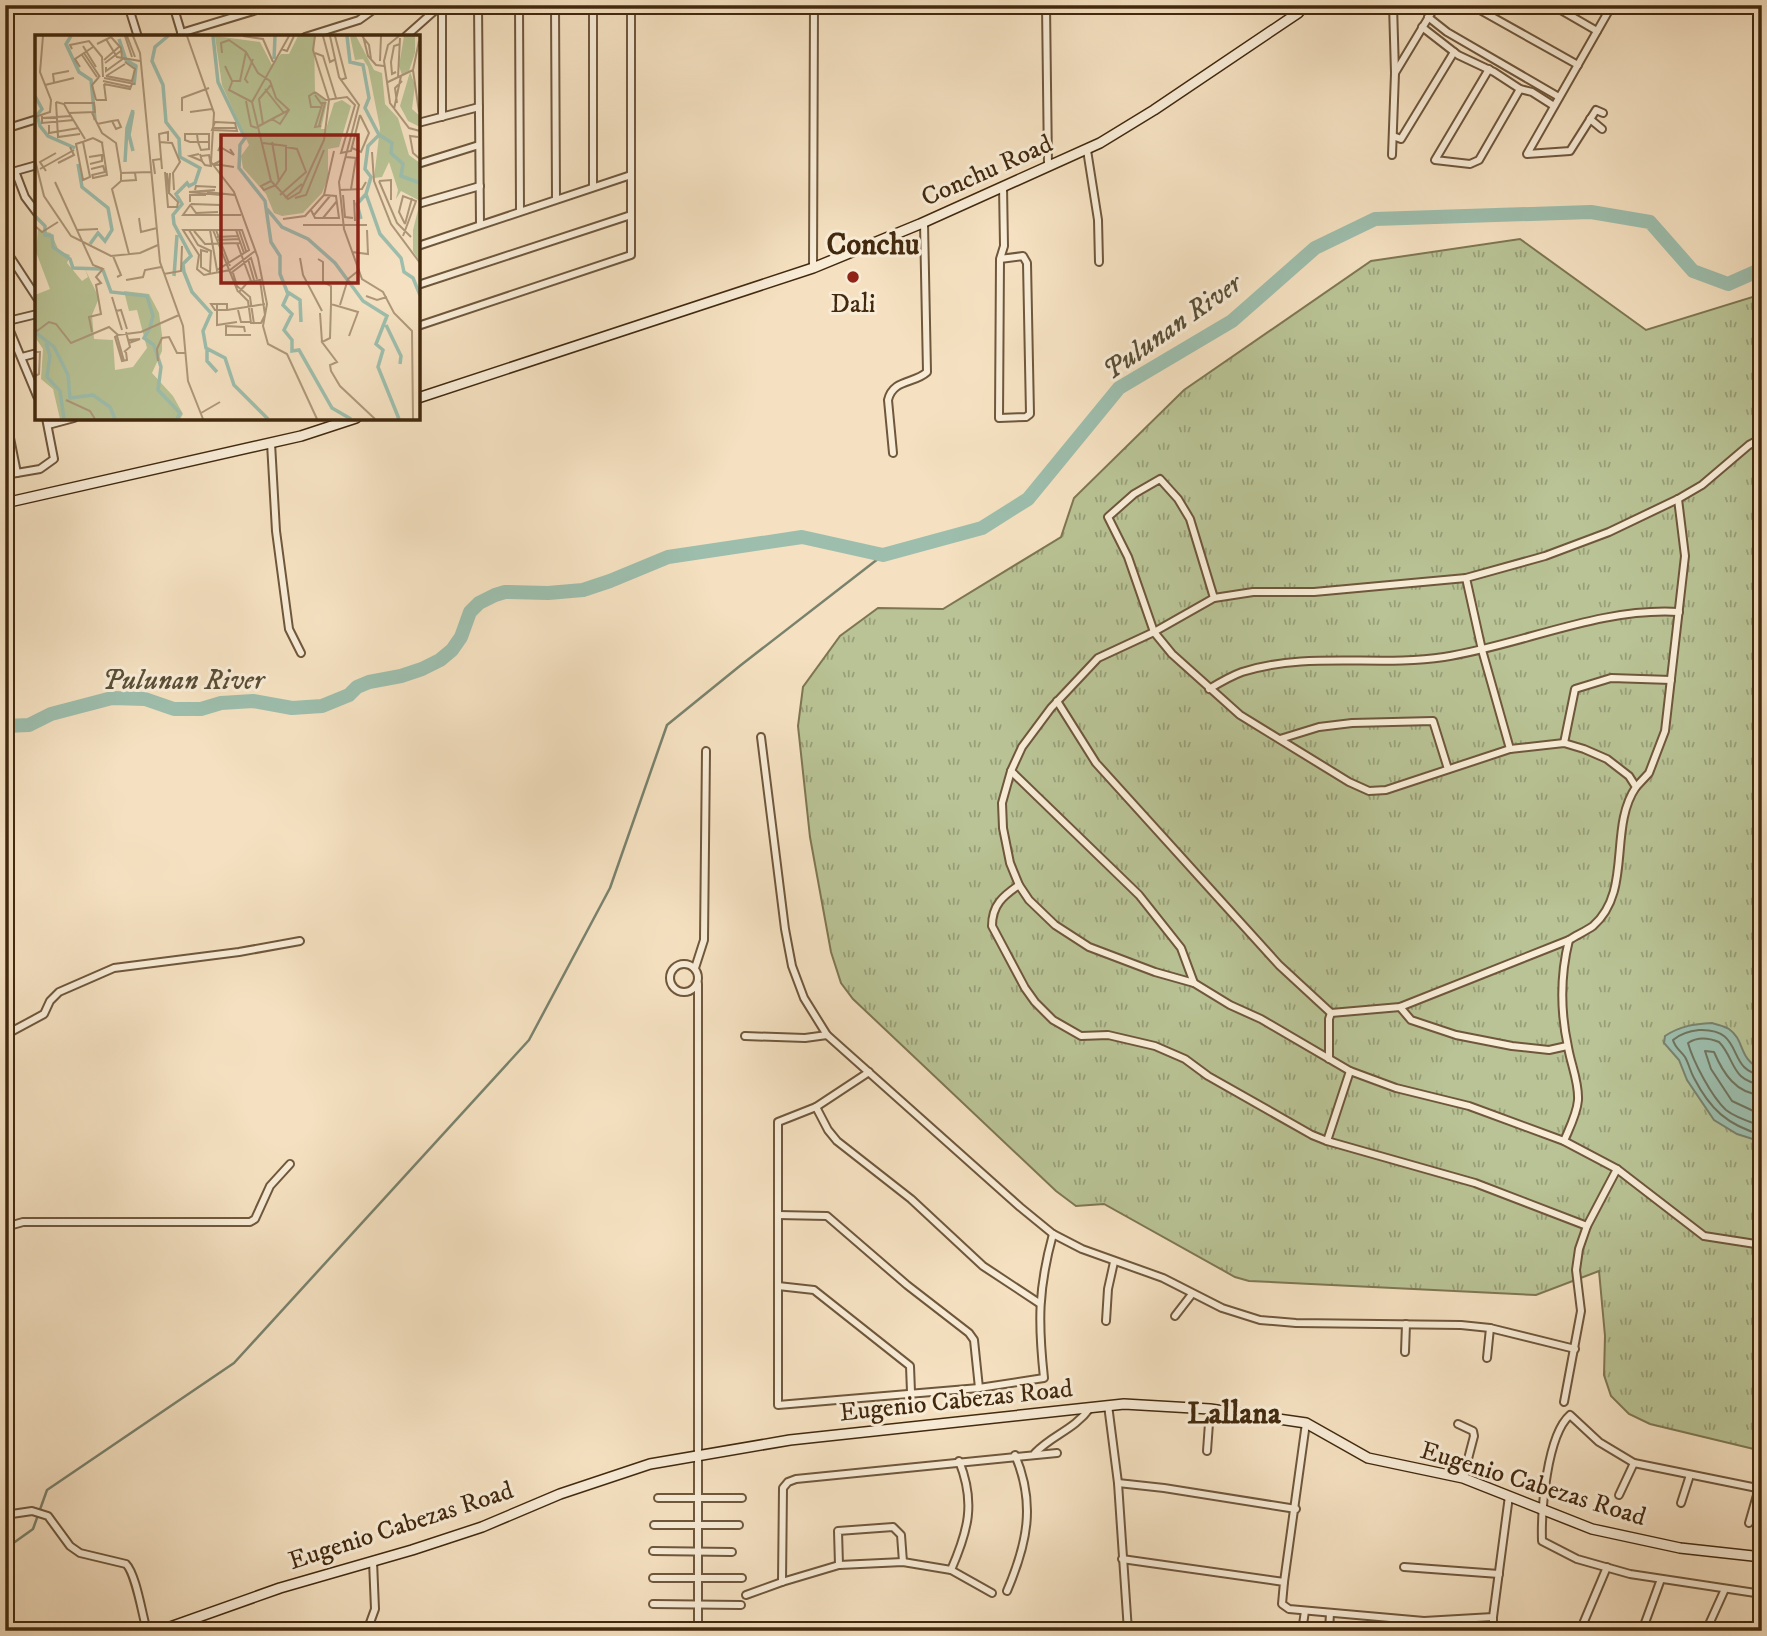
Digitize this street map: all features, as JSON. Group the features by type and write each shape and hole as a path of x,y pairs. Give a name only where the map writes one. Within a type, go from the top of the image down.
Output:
{"street":[{"path":"128,5 137,35"},
{"path":"173,5 182,35 273,5"},
{"path":"311,35 359,20 380,5"},
{"path":"407,35 441,5"},
{"path":"441,5 442,117"},
{"path":"478,5 480,224"},
{"path":"519,5 520,211"},
{"path":"555,5 556,198"},
{"path":"593,5 593,187"},
{"path":"420,325 631,255 631,5"},
{"path":"813,268 814,5"},
{"path":"1046,5 1048,165"},
{"name":"Conchu Road","path":"420,397 813,268 924,223 1048,165 1087,150 1154,110 1306,5"},
{"path":"1392,155 1395,73 1393,5"},
{"path":"1395,73 1436,5"},
{"path":"1471,5 1578,65"},
{"path":"1552,5 1597,32"},
{"path":"1603,113 1596,110 1570,151 1527,154 1612,5"},
{"path":"1429,18 1447,32 1559,97"},
{"path":"1422,27 1454,52 1554,106"},
{"path":"1393,136 1401,139 1454,52"},
{"path":"1489,69 1436,160 1470,164 1479,160 1520,89"},
{"path":"420,122 479,107"},
{"path":"1590,119 1602,129"},
{"path":"5,130 35,120"},
{"path":"420,163 479,145"},
{"path":"1087,150 1098,220 1099,262"},
{"path":"5,174 35,165"},
{"path":"15,171 25,197 35,211"},
{"path":"420,245 631,175"},
{"path":"420,203 480,186"},
{"path":"1000,259 1023,256 1029,273 1030,414 1026,417 999,418 1000,259 1004,246 1003,186"},
{"path":"420,284 631,215"},
{"path":"893,453 888,400 890,392 896,386 927,372 924,223"},
{"path":"5,249 35,295"},
{"path":"35,314 6,320 35,390"},
{"path":"22,357 35,354"},
{"path":"5,413 17,473"},
{"path":"5,503 301,436 351,420"},
{"path":"5,475 40,469 54,459 47,421"},
{"path":"1762,438 1749,445 1702,485 1678,499 1609,532 1545,555 1466,578 1314,592 1253,592 1214,598 1154,632 1098,658 1057,702 1022,747 1002,803 1003,828 1010,863 1018,885 1029,900 1055,925 1089,947 1194,983 1350,1071 1396,1088 1469,1106 1564,1141 1617,1169 1704,1236 1762,1245"},
{"path":"271,443 276,531 289,628 302,653"},
{"path":"1214,598 1190,519 1178,499 1160,479 1134,494 1108,517 1128,557 1154,632 1172,654 1240,715 1349,782 1369,791 1386,790 1510,749 1564,743 1607,759 1629,776 1636,786"},
{"path":"1057,702 1096,763 1279,964 1331,1013 1400,1007 1569,940 1591,927 1606,912 1615,891 1618,846 1626,807 1636,786 1649,773 1665,731 1685,556 1678,499"},
{"path":"1466,578 1482,650 1510,749"},
{"path":"1209,689 1240,673 1271,665 1304,661 1430,658 1482,650 1591,621 1650,610 1679,612"},
{"path":"1564,743 1575,689 1611,678 1671,680"},
{"path":"1280,739 1319,727 1352,723 1433,721 1448,769"},
{"path":"761,737 785,929 792,967 804,998 827,1035 1053,1234 1114,1262 1163,1278 1222,1308 1260,1320 1296,1323 1461,1325 1490,1328 1575,1349"},
{"path":"695,968 704,940 706,751"},
{"path":"1012,771 1139,895 1181,948 1194,983"},
{"path":"1018,885 998,902 992,915 992,926 1025,988 1053,1020 1081,1036 1108,1035 1155,1046 1185,1059 1208,1076 1311,1135 1475,1183 1587,1226"},
{"path":"1564,1141 1578,1102 1577,1080 1567,1046 1560,997 1569,940"},
{"path":"5,1035 44,1014 50,1001 59,992 114,968 300,941"},
{"path":"698,984 685,993 673,988 670,981 671,972 676,966 688,964 695,968 699,975 698,1631"},
{"path":"1400,1007 1411,1020 1455,1035 1549,1050 1567,1046"},
{"path":"1329,1059 1331,1013"},
{"path":"745,1036 805,1038 827,1035"},
{"path":"1327,1141 1350,1071"},
{"path":"869,1072 816,1107 778,1122 778,1405 979,1388 1044,1378 1038,1326 1039,1303 1053,1234"},
{"path":"816,1107 837,1141 911,1199 983,1266 1039,1303"},
{"path":"5,1242 9,1226 23,1222 250,1222 255,1219 270,1186 290,1164"},
{"path":"1564,1402 1581,1311 1576,1270 1579,1249 1587,1226 1617,1169"},
{"path":"778,1215 827,1216 907,1285 969,1333 974,1340 979,1388"},
{"path":"1106,1321 1108,1289 1114,1262"},
{"path":"778,1286 814,1290 912,1364 911,1392"},
{"path":"1175,1316 1192,1294"},
{"path":"1405,1352 1406,1324"},
{"path":"1488,1358 1490,1328"},
{"name":"Eugenio Cabezas Road","path":"159,1631 280,1588 482,1527 560,1494 650,1464 790,1440 1124,1404 1210,1409 1306,1423 1368,1458 1463,1478 1592,1528 1679,1549 1762,1557"},
{"path":"1108,1405 1118,1483 1128,1631"},
{"path":"1035,1453 1074,1427 1091,1407"},
{"path":"1207,1451 1210,1409"},
{"path":"1749,1523 1760,1489 1634,1463 1599,1442 1573,1416 1568,1416 1556,1434 1541,1509 1542,1541 1577,1559 1608,1567 1661,1579 1762,1594"},
{"path":"1306,1423 1283,1606 1305,1611 1424,1621 1493,1617"},
{"path":"1458,1424 1473,1431 1474,1436 1463,1478"},
{"path":"782,1581 783,1488 788,1482 1057,1452"},
{"path":"1007,1591 1019,1564 1026,1534 1028,1505 1024,1477 1015,1455"},
{"path":"951,1570 965,1538 969,1518 966,1479 959,1461"},
{"path":"1619,1496 1634,1463"},
{"path":"1681,1503 1690,1475"},
{"path":"1118,1483 1296,1509"},
{"path":"1493,1631 1509,1496"},
{"path":"658,1498 742,1498"},
{"path":"5,1515 32,1511 48,1517 70,1546 80,1553 89,1558 120,1562 131,1569 147,1631"},
{"path":"654,1525 739,1525"},
{"path":"839,1565 838,1531 894,1527 903,1542 903,1562"},
{"path":"653,1551 732,1552"},
{"path":"1122,1559 1284,1582"},
{"path":"367,1631 375,1609 373,1561"},
{"path":"746,1595 782,1581 839,1565 903,1562 951,1570 992,1593"},
{"path":"1404,1567 1499,1574"},
{"path":"1580,1631 1608,1567"},
{"path":"653,1578 742,1578"},
{"path":"1642,1631 1661,1579"},
{"path":"1706,1631 1725,1590"},
{"path":"653,1604 740,1605"},
{"path":"1302,1631 1305,1611"},
{"path":"1329,1631 1330,1613"},
{"path":"653,1630 739,1630"}],"green space":[{"path":"1520,239 1646,330 1762,294 1762,1451 1650,1424 1629,1414 1611,1396 1604,1375 1605,1336 1599,1271 1536,1295 1249,1281 1235,1277 1104,1204 1076,1206 1056,1191 853,999 841,983 831,952 810,837 798,726 803,687 840,636 878,608 943,609 1061,537 1074,498 1184,390 1371,261"}],"water":[{"path":"1712,1023 1727,1028 1734,1034 1745,1055 1762,1070 1762,1142 1737,1134 1714,1120 1687,1080 1679,1060 1664,1043 1665,1036 1676,1030"}],"waterway":[{"name":"Pulunan River","path":"5,726 29,725 51,714 112,698 145,699 174,709 201,709 221,703 253,701 292,708 322,706 349,695 357,687 369,682 401,676 440,660 452,650 461,637 470,612 479,603 505,592 548,593 583,590 668,557 802,537 883,555 982,528 1028,499 1119,388 1232,321 1315,248 1375,219 1591,212 1650,222 1693,271 1728,284 1762,269"},
{"path":"5,1549 33,1529 47,1490 234,1363 529,1040 610,888 667,725 883,555"},
{"path":"908,1631 938,1628 942,1631"}],"place":[{"name":"Dali","path":"853,277"}],"district":[{"name":"Conchu","path":"873,245"},
{"name":"Lallana","path":"1234,1414"}]}
